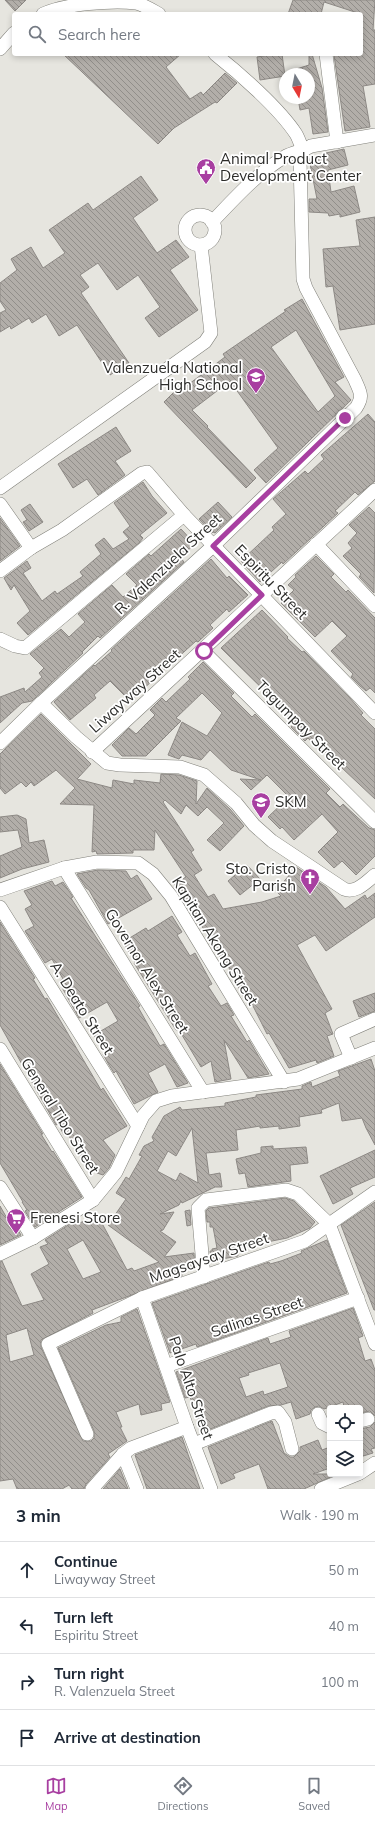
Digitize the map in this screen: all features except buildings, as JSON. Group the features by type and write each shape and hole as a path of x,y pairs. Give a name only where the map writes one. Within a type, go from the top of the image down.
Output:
{"street":[{"path":"49,12 74,3 122,2 138,3 155,12"},
{"path":"0,49 12,35"},
{"path":"217,56 286,121 297,135 303,151"},
{"path":"326,56 337,142"},
{"path":"212,222 251,182 287,155 303,151 311,146 375,135"},
{"name":"R. Valenzuela Street","path":"1,740 213,546 356,408 361,400 360,392 303,279 300,160 303,151"},
{"path":"199,215 204,216 212,222 214,226 213,237 210,241 200,245 195,244 187,238 185,228 189,219 199,215"},
{"path":"0,488 205,342 211,333 200,245"},
{"name":"Espiritu Street","path":"31,548 62,530 142,473 147,472 213,546 375,713"},
{"name":"Liwayway Street","path":"92,752 204,651 316,544 373,496"},
{"path":"0,504 31,548 0,570"},
{"path":"0,639 15,646 25,648 184,515"},
{"path":"316,544 375,606"},
{"name":"Tagumpay Street","path":"204,651 375,822"},
{"path":"41,703 92,752 106,763 120,765 180,767 204,775 236,803 254,825 272,841 297,859 350,891 355,890 375,875"},
{"name":"Kapitan Akong Street","path":"0,890 64,868 97,862 138,863 153,874 171,896 284,1082"},
{"name":"Governor Alex Street","path":"64,868 203,1092"},
{"name":"A. Deato Street","path":"0,907 138,1126"},
{"path":"351,1058 341,1034 375,1019"},
{"path":"0,1254 33,1238 93,1200 116,1172 143,1116 156,1101 172,1096 298,1079 375,1048"},
{"name":"General Tibo Street","path":"0,1049 93,1200"},
{"path":"0,1187 33,1238"},
{"path":"204,1277 198,1208 206,1200 286,1190 298,1194 330,1224 375,1344"},
{"name":"Magsaysay Street","path":"87,1434 48,1344 142,1298 305,1241 375,1192"},
{"name":"Palo Alto Street","path":"142,1298 210,1489"},
{"name":"Salinas Street","path":"166,1366 358,1298"},
{"path":"194,1444 271,1413 278,1412 285,1422 292,1449"},
{"path":"318,1414 322,1423 327,1426"},
{"path":"92,1489 123,1454 131,1448 187,1427"},
{"path":"123,1454 137,1489"},
{"path":"363,1471 375,1463"},
{"path":"321,1489 351,1477"}],"place":[{"name":"Animal Product Development Center","path":"206,185"},
{"name":"Valenzuela National High School","path":"256,394"},
{"name":"SKM","path":"261,819"},
{"name":"Sto. Cristo Parish","path":"310,895"},
{"name":"Frenesi Store","path":"16,1235"}],"route":[{"path":"204,651 262,595 213,546 345,418"}]}
